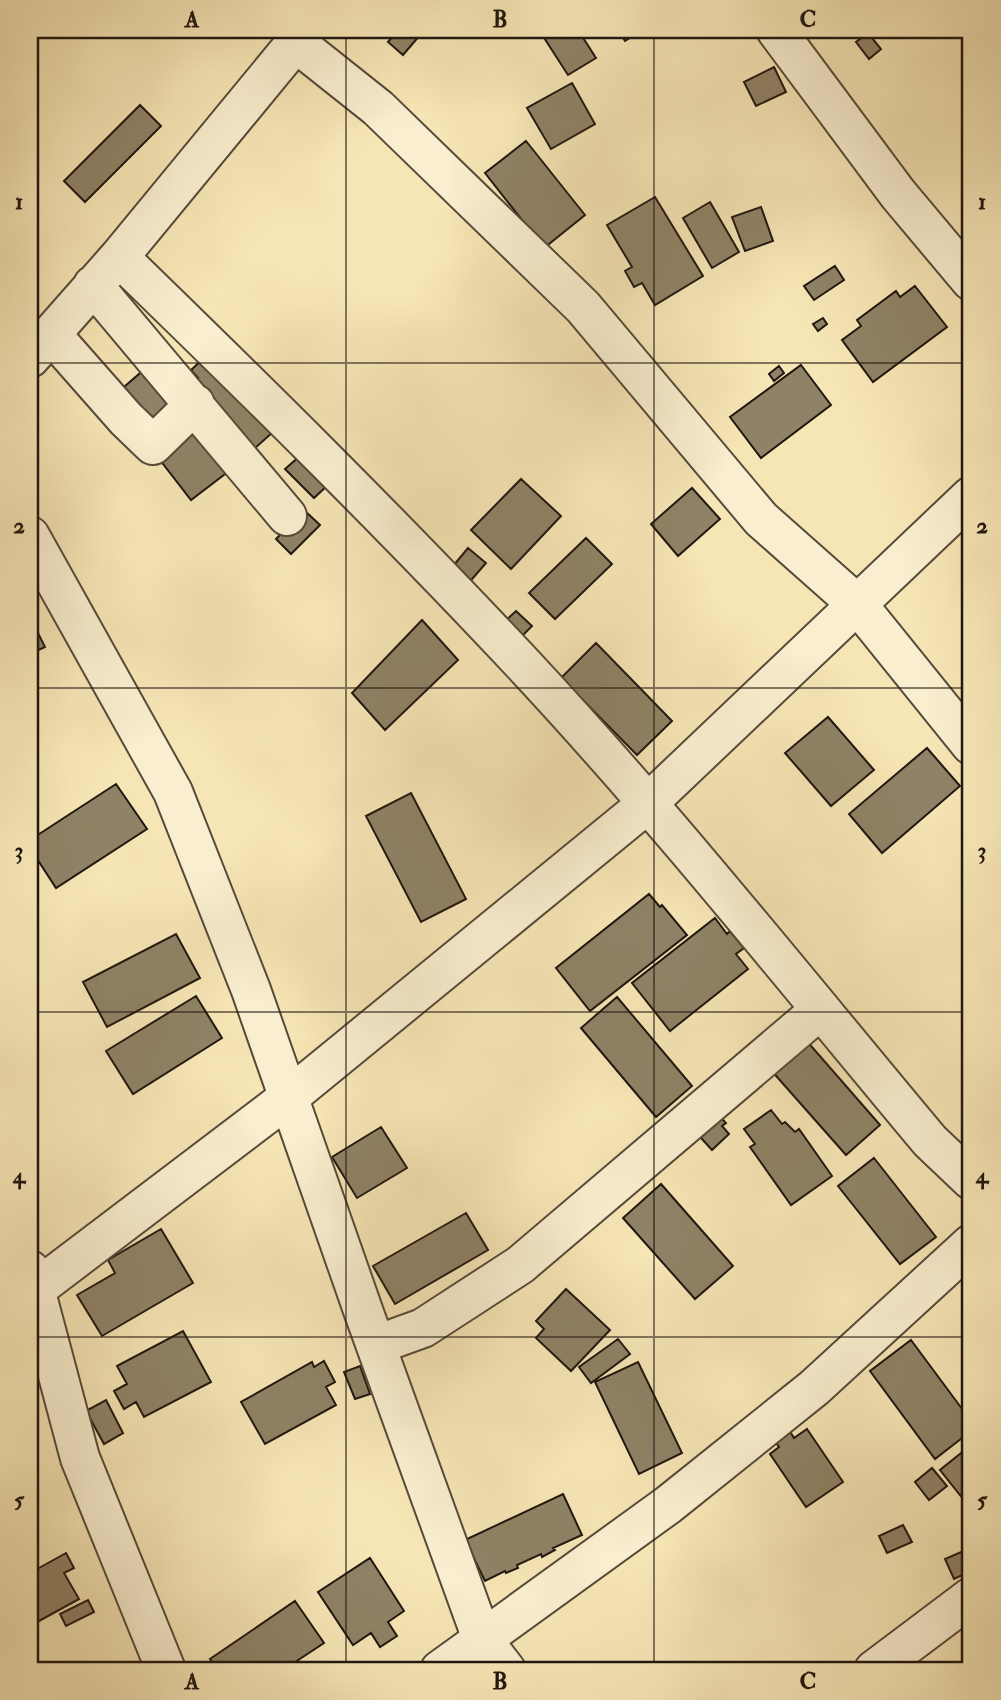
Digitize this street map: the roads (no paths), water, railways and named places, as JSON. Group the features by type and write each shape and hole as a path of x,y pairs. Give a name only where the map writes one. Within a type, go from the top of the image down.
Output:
{"street":[{"path":"776,30 898,194 971,281"},
{"path":"195,404 153,445 41,347 119,257 300,36 583,307 761,519 858,605 971,745"},
{"path":"119,257 320,453 524,665 647,804 930,1141 971,1180"},
{"path":"93,285 287,516"},
{"path":"166,1670 79,1458 33,1280 289,1097 647,804 971,496"},
{"path":"30,536 173,792 251,990 482,1639 506,1670"},
{"path":"376,1345 423,1328 520,1265 820,1010"},
{"path":"440,1670 668,1504 803,1396 971,1244"},
{"path":"874,1670 971,1597"}]}
